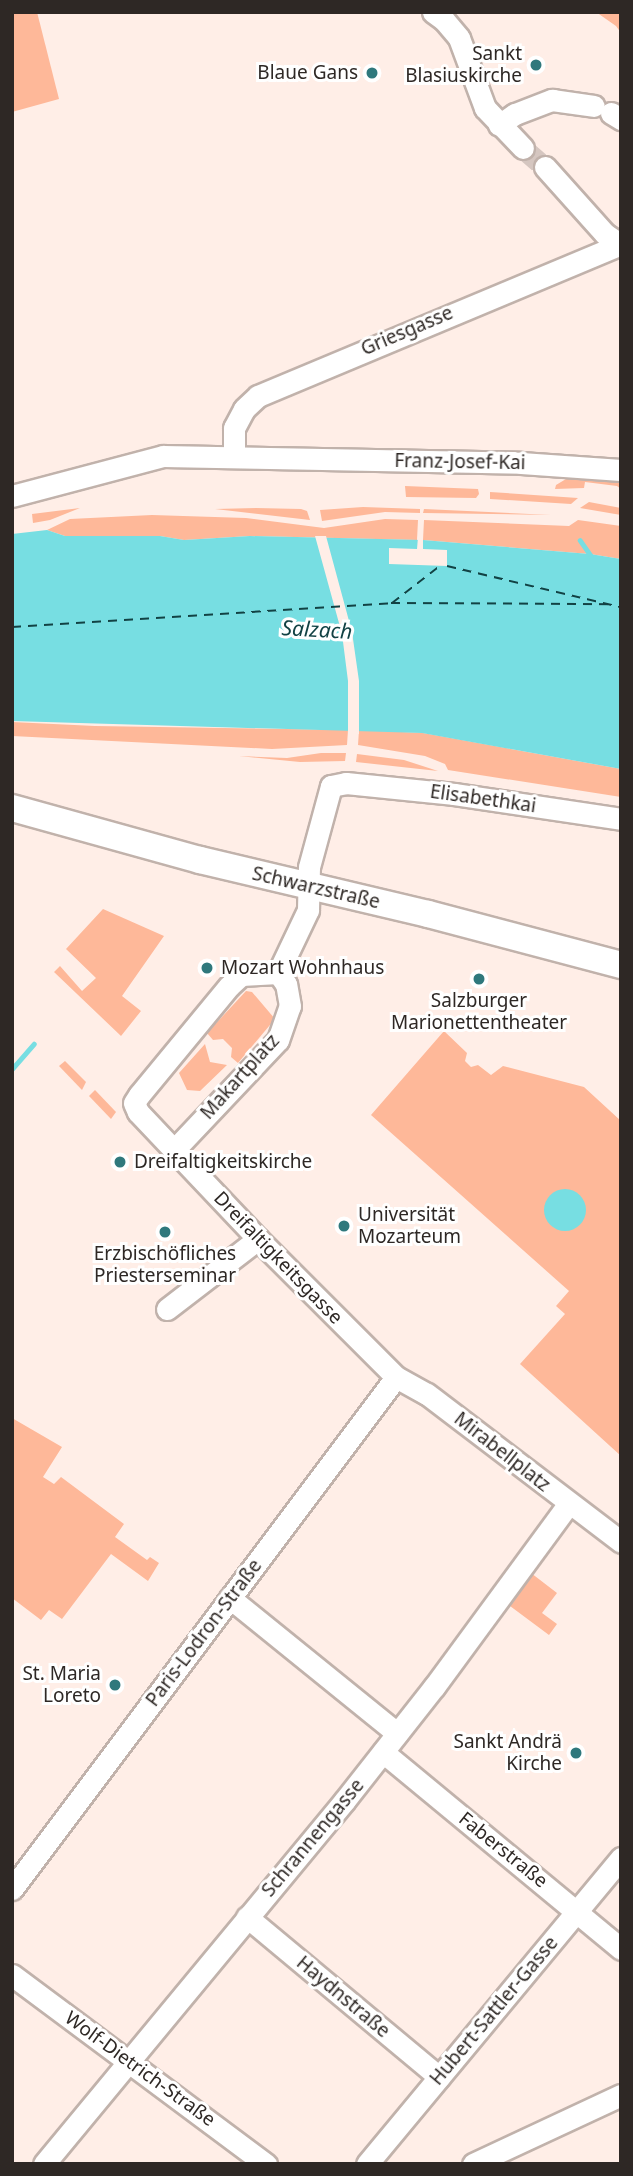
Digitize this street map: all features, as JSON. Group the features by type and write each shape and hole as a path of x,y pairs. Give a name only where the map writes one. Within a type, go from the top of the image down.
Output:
{"main road":[{"name":"Schwarzstraße","path":"12,808 310,888 428,914 621,965"}],"street":[{"path":"433,12 454,30 485,108 523,148"},
{"path":"503,129 515,114 552,100 608,113"},
{"path":"545,167 605,234 620,244"},
{"name":"Griesgasse","path":"234,457 234,428 244,409 258,397 620,244"},
{"name":"Franz-Josef-Kai","path":"12,496 163,456 521,463 621,470"},
{"name":"Elisabethkai","path":"310,888 309,867 331,786 346,783 454,794 621,819"},
{"path":"174,1150 138,1112 134,1103 193,1027 241,975 278,973 308,910 310,888"},
{"name":"Makartplatz","path":"174,1150 278,1040 290,1006 286,984 278,973"},
{"name":"Dreifaltigkeitsgasse","path":"174,1150 389,1371"},
{"path":"167,1309 258,1239"},
{"name":"Mirabellplatz","path":"389,1371 427,1394 621,1542"},
{"name":"Paris-Lodron-Straße","path":"12,1889 230,1598 389,1371"},
{"name":"Schrannengasse","path":"44,2164 383,1752 569,1503"},
{"path":"230,1598 397,1733"},
{"name":"Faberstraße","path":"383,1752 621,1950"},
{"name":"Hubert-Sattler-Gasse","path":"367,2164 621,1858"},
{"name":"Haydnstraße","path":"247,1917 439,2077"},
{"name":"Wolf-Dietrich-Straße","path":"12,1975 266,2164"},
{"path":"477,2163 621,2095"}],"shaded area":[{"path":"12,12 37,12 59,99 12,112"},
{"path":"596,12 621,12 621,33 616,26"},
{"path":"571,476 621,482 621,489 617,486 585,482 584,488 555,489 556,485"},
{"path":"405,486 478,489 479,494 476,498 406,497"},
{"path":"490,492 578,498 571,504 490,499"},
{"path":"589,502 621,508 621,515 580,508"},
{"path":"363,507 420,509 420,513 385,512 322,521 320,510"},
{"path":"80,508 50,520 33,523 32,514"},
{"path":"215,509 301,509 307,511 310,520"},
{"path":"424,509 551,515 423,513"},
{"path":"152,515 246,518 324,528 385,519 418,520 417,540 250,536 184,540 160,536 65,536 47,530 70,519"},
{"path":"424,520 569,526 578,520 621,526 621,559 423,540"},
{"path":"12,722 348,730 347,745 272,749 12,736"},
{"path":"359,730 423,733 621,769 621,797 448,770 445,764 425,756 358,745"},
{"path":"321,753 346,753 345,761 300,762 239,756 287,758"},
{"path":"357,754 404,760 438,771 356,762"},
{"path":"103,909 164,936 122,996 141,1011 121,1036 54,972 60,966 82,991 96,978 66,949"},
{"path":"246,991 252,992 275,1019 238,1063 231,1057 232,1048 223,1039 213,1040 207,1033"},
{"path":"444,1031 467,1053 465,1061 471,1067 478,1065 491,1075 503,1066 584,1087 621,1121 621,1456 520,1364 565,1314 556,1306 569,1291 371,1115"},
{"path":"205,1044 210,1062 227,1065 200,1091 187,1090 179,1073"},
{"path":"65,1061 86,1082 82,1090 59,1066"},
{"path":"95,1090 116,1112 111,1119 89,1096"},
{"path":"12,1418 62,1447 43,1477 54,1484 61,1477 124,1524 115,1537 147,1560 150,1557 159,1563 148,1581 111,1554 62,1619 49,1610 41,1620 12,1598"},
{"path":"531,1573 557,1593 542,1613 557,1624 549,1635 510,1606"}],"water":[{"name":"Salzach","path":"47,530 65,536 160,536 184,540 250,536 423,540 621,559 621,769 422,733 12,721 12,534"},
{"path":"565,1189 580,1195 586,1210 580,1225 565,1231 550,1225 544,1210 550,1195"}],"pier":[{"path":"315,536 326,536 352,632 359,681 359,734 348,733 348,681 342,634"},
{"path":"418,537 423,537 423,549 447,550 447,566 389,564 389,548 417,549"}],"waterway":[{"path":"580,540 591,556"},
{"path":"12,1069 34,1044"}],"ferry route":[{"path":"392,603 441,565"},
{"path":"447,566 621,607"},
{"path":"12,627 391,603 613,604"}],"tunnel":[{"path":"523,148 545,167"}],"place":[{"name":"Sankt Blasiuskirche","path":"536,65"},
{"name":"Blaue Gans","path":"372,73"},
{"name":"Mozart Wohnhaus","path":"207,968"},
{"name":"Salzburger Marionettentheater","path":"479,979"},
{"name":"Dreifaltigkeitskirche","path":"120,1162"},
{"name":"Universität Mozarteum","path":"344,1226"},
{"name":"Erzbischöfliches Priesterseminar","path":"165,1232"},
{"name":"St. Maria Loreto","path":"115,1685"},
{"name":"Sankt Andrä Kirche","path":"576,1753"}]}
